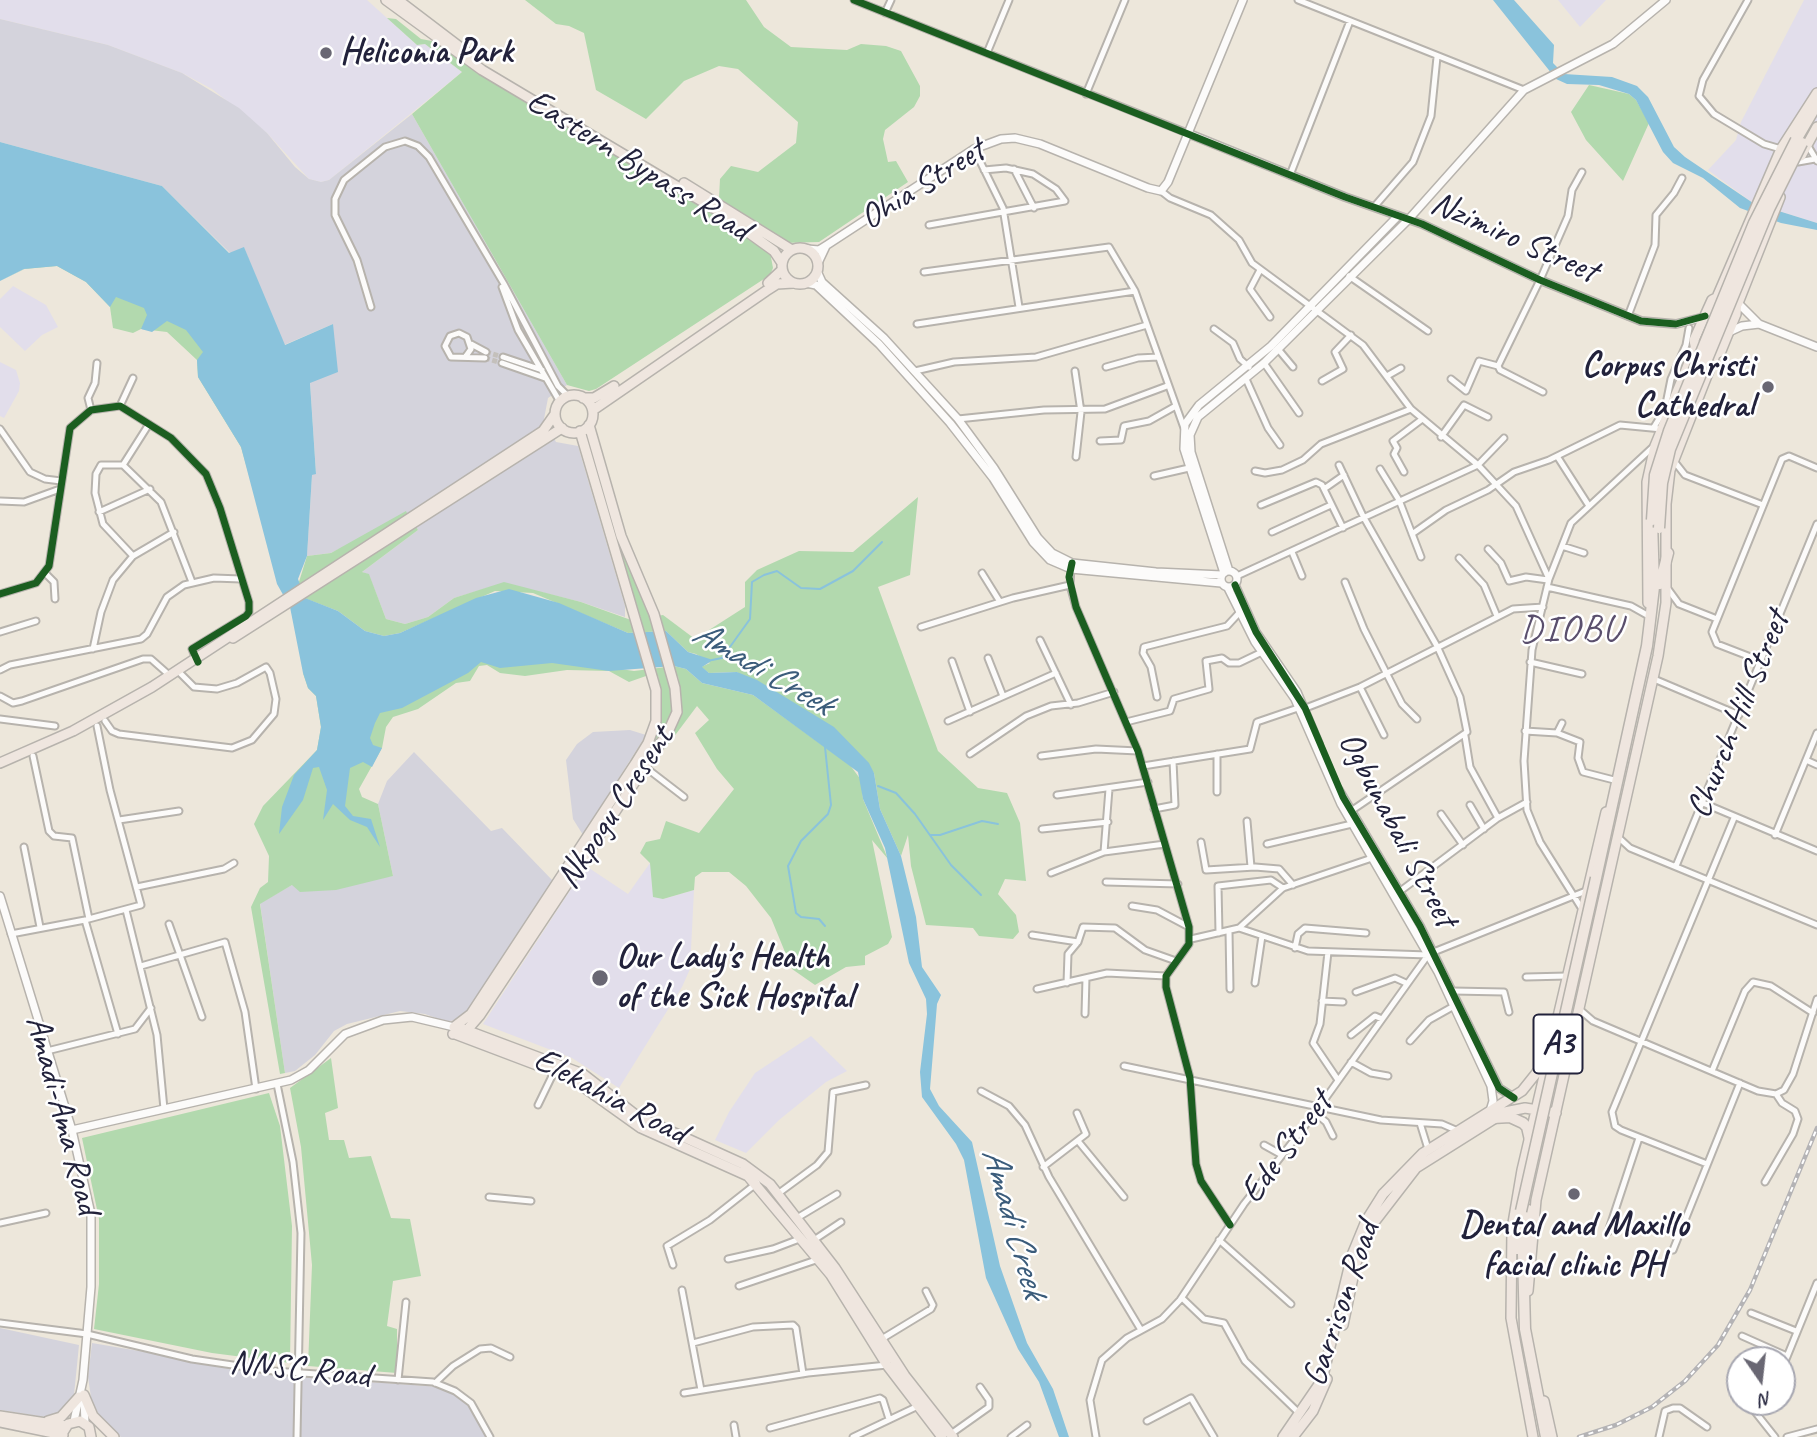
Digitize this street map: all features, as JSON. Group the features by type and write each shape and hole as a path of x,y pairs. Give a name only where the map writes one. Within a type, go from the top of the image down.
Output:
{"highway":[{"name":"A3","path":"1802,142 1817,104"},
{"name":"A3","path":"1540,1432 1525,1329 1524,1211 1641,686 1651,599 1655,475 1669,431 1754,223 1817,116"},
{"name":"A3","path":"1599,878 1650,667 1664,586 1655,524"},
{"path":"1664,586 1668,554"},
{"path":"1649,555 1651,599"},
{"path":"1491,1116 1516,1119 1527,1127 1530,1140"}],"main road":[{"name":"Eastern Bypass Road","path":"386,0 473,64 720,212 774,251 782,266"},
{"name":"Eastern Bypass Road","path":"398,0 491,70 699,191 792,250"},
{"path":"1649,555 1646,496 1658,428 1759,197 1782,149 1817,93"},
{"path":"1668,554 1668,484 1673,458 1715,355 1729,332 1767,227 1798,162 1802,142 1817,127"},
{"path":"0,765 95,720 562,428 584,428 593,410 766,290 777,284 806,283 817,267 807,249 792,250 767,284 610,389 594,398 564,399 543,431 306,588"},
{"path":"782,266 793,283"},
{"path":"1718,295 1730,294 1738,303"},
{"path":"1695,343 1703,356 1715,355"},
{"path":"583,397 593,410"},
{"path":"555,414 562,428"},
{"name":"Nkpogu Cresent","path":"454,1030 476,1015 645,767 674,721 678,706 654,614 621,537 584,428"},
{"name":"Nkpogu Cresent","path":"467,1030 648,743 658,710 656,690 584,428"},
{"path":"1540,1432 1538,1379 1528,1307 1535,1206 1654,679 1665,612 1664,586"},
{"path":"1540,1432 1514,1340 1510,1275 1512,1228 1536,1109 1637,678 1651,599"},
{"path":"0,765 33,755 101,723 180,673 196,659"},
{"path":"476,1015 483,1035"},
{"name":"Elekahia Road","path":"454,1030 467,1030 483,1035 583,1074 637,1116 743,1164 779,1193 835,1268 880,1340 949,1436"},
{"name":"Elekahia Road","path":"454,1030 473,1041 554,1072 589,1089 634,1125 738,1169 757,1183 819,1259 887,1365 918,1406 949,1436"},
{"path":"467,1030 473,1041"},
{"path":"1548,1059 1559,1055 1568,1062"},
{"name":"Garrison Road","path":"1298,1435 1326,1382 1356,1263 1377,1216 1416,1168 1491,1116 1514,1097 1548,1059"},
{"name":"Garrison Road","path":"1283,1437 1322,1380 1358,1237 1383,1194 1409,1165 1458,1131 1513,1109 1536,1109 1556,1113"},
{"path":"44,1422 61,1417 81,1396 99,1423 114,1437"},
{"path":"0,1416 44,1422 67,1430"},
{"path":"0,1422 67,1430 85,1423 91,1435 103,1437"},
{"path":"36,1428 47,1437"},
{"path":"1540,1432 1552,1437"}],"street":[{"path":"854,0 1187,133"},
{"path":"885,13 891,0"},
{"path":"987,53 1009,0"},
{"path":"1086,94 1125,0"},
{"path":"1243,0 1168,181 1161,191 1170,198 1211,215 1239,240 1252,263 1351,335 1371,355 1421,420 1478,465 1496,483 1522,516 1548,579"},
{"path":"1298,0 1524,90"},
{"name":"Ogbunabali Street","path":"1491,1116 1491,1086 1431,953 1352,824 1301,709 1239,613 1189,468 1184,449 1184,428 1199,405 1249,367 1408,220 1451,167 1524,90 1613,44 1666,0"},
{"path":"1748,0 1703,80 1699,96 1714,114 1764,144 1782,149"},
{"path":"1290,175 1350,20"},
{"path":"1374,207 1413,162 1431,116 1437,57"},
{"name":"Nzimiro Street","path":"1187,133 1408,220 1540,280 1628,316 1652,324 1676,324 1705,316"},
{"name":"Ohia Street","path":"807,249 819,250 974,149 1001,139 1024,140 1161,191"},
{"path":"371,307 357,260 335,215 335,199 344,180 385,147 397,142 412,143 424,150 499,277 549,376 564,399"},
{"path":"1802,142 1816,160"},
{"path":"974,149 1004,214 1018,307"},
{"path":"1798,162 1816,160"},
{"path":"929,225 1063,202 1064,198 1044,179 1014,169 984,170"},
{"path":"1014,169 1034,208"},
{"path":"1497,366 1568,216 1572,190 1581,172"},
{"path":"1628,316 1655,245 1656,215 1682,178"},
{"path":"1385,211 1385,231"},
{"name":"Ogbunabali Street","path":"1398,216 1278,349 1246,379 1204,410 1190,435 1195,466 1228,579 1301,709 1333,779 1453,992 1499,1088 1499,1107"},
{"path":"827,245 817,267 822,282 881,341 995,468 1045,547 1072,566 1228,579 1478,465 1504,438"},
{"path":"924,272 1106,246 1117,256 1135,291 1174,407 1184,428"},
{"path":"1260,270 1250,289 1270,317"},
{"path":"1349,276 1428,331"},
{"path":"499,277 518,330 541,369 549,376"},
{"path":"806,283 816,285 915,370 954,421"},
{"path":"917,324 1135,291"},
{"path":"1738,303 1759,324 1817,347"},
{"path":"1676,324 1689,328"},
{"path":"1729,332 1742,326 1759,324"},
{"path":"915,370 954,362 1036,357 1147,325"},
{"path":"1689,328 1695,343"},
{"path":"1412,534 1446,510 1488,490 1514,472 1557,456 1620,425 1658,428 1666,407 1671,379 1686,345 1689,328"},
{"path":"1214,329 1233,343 1240,359 1249,367"},
{"path":"458,333 467,337 471,344 485,355 458,359 451,357 446,351 446,342 450,336 458,333"},
{"path":"1322,381 1343,369 1335,352 1351,335"},
{"path":"466,356 471,344"},
{"path":"1278,349 1293,367"},
{"path":"1106,367 1138,358 1158,357"},
{"path":"541,369 503,360 549,376"},
{"path":"1451,379 1466,391 1479,360 1497,366 1543,392"},
{"path":"91,410 88,398 95,383 97,363"},
{"path":"1264,363 1299,413"},
{"path":"1387,376 1401,368"},
{"path":"1075,370 1081,412 1076,457"},
{"path":"120,406 133,378"},
{"path":"1246,379 1268,428 1280,445"},
{"path":"954,421 1044,410 1081,412 1116,407 1167,386"},
{"path":"1441,437 1464,405 1488,416"},
{"path":"0,594 36,583 45,573 70,428 91,410 120,406 171,438 212,484 241,579 249,611 193,648 196,659"},
{"path":"1100,441 1121,440 1124,426 1149,421 1174,407"},
{"path":"1255,471 1273,473 1282,470 1303,460 1321,444 1411,409"},
{"path":"1179,415 1190,416"},
{"path":"1404,472 1394,454 1397,448 1393,441 1421,420"},
{"path":"123,465 149,424"},
{"path":"0,429 30,472 60,485"},
{"path":"1582,909 1540,842 1527,802 1525,731 1530,662 1548,579 1571,523 1655,446"},
{"path":"1557,456 1589,506"},
{"path":"1761,661 1717,643 1712,632 1785,457 1817,468"},
{"path":"1673,458 1685,475 1763,505"},
{"path":"1636,461 1645,462 1650,468"},
{"path":"133,556 104,527 99,512 95,493 98,468 103,464 123,465 161,502 192,582"},
{"path":"1339,465 1363,516 1437,646 1460,697 1467,727 1465,736 1470,767 1498,818"},
{"path":"1153,476 1189,468"},
{"path":"1380,469 1399,500 1421,557"},
{"path":"1324,488 1344,475"},
{"path":"1668,484 1685,475"},
{"path":"1261,505 1313,482 1319,482 1343,528"},
{"path":"0,501 24,502 60,485"},
{"path":"99,512 150,489"},
{"path":"1272,533 1331,505"},
{"name":"Church Hill Street","path":"1676,866 1817,524"},
{"path":"93,649 107,590 133,556 174,532"},
{"path":"1562,546 1584,553"},
{"path":"1488,549 1501,563 1509,581 1526,577 1548,579"},
{"path":"1292,552 1302,576"},
{"path":"1459,558 1484,585 1497,616"},
{"path":"1072,566 1070,585 1076,607 1138,751 1178,884 1191,939"},
{"path":"45,573 54,582 55,599"},
{"path":"982,573 1000,602"},
{"path":"0,670 10,665 144,638 167,597 192,582 214,578 241,579"},
{"path":"1345,582 1402,704 1417,719"},
{"path":"920,627 1000,602 1070,585"},
{"path":"1664,586 1679,604 1717,619"},
{"path":"1547,587 1631,606 1647,615"},
{"path":"1631,606 1651,599"},
{"path":"1665,612 1679,604"},
{"path":"1143,766 1250,748 1257,722 1360,687 1519,607 1543,607"},
{"path":"1157,697 1151,667 1144,657 1144,647 1227,626 1239,613"},
{"path":"0,632 36,621"},
{"path":"1040,640 1071,705"},
{"path":"1126,722 1170,710 1174,699 1209,689 1206,661 1223,658 1228,663 1239,663 1262,652"},
{"path":"988,658 1003,696"},
{"path":"0,696 13,703 22,701 143,659 151,659 168,674"},
{"path":"952,662 970,712"},
{"path":"1530,662 1582,674"},
{"path":"101,723 119,734 232,748 252,740 274,714 276,699 266,667 237,683 217,689 194,687 180,673"},
{"path":"948,721 1056,673"},
{"path":"1654,679 1739,715"},
{"path":"1360,687 1384,735"},
{"path":"970,754 1026,716 1051,706 1071,705 1114,692"},
{"path":"0,719 55,726"},
{"path":"11,934 87,920 141,905 119,820 101,723"},
{"path":"1557,733 1562,723"},
{"path":"1525,731 1557,733 1580,742 1578,758 1583,772 1614,780"},
{"path":"1775,835 1817,733"},
{"path":"1351,811 1465,736"},
{"path":"1041,755 1088,749 1138,751"},
{"path":"1217,754 1217,792"},
{"path":"33,755 48,831 54,836 72,838 87,920 118,1034"},
{"path":"1806,760 1817,765"},
{"path":"1154,809 1174,806 1173,761"},
{"path":"645,767 684,797"},
{"path":"1058,795 1148,782"},
{"path":"1104,852 1109,789"},
{"path":"1399,892 1498,818 1527,802"},
{"path":"1703,803 1817,851"},
{"path":"1470,806 1484,828"},
{"path":"119,820 179,811"},
{"path":"1441,814 1463,845"},
{"path":"1707,1164 1639,1138 1615,1126 1612,1119 1640,1040 1734,818"},
{"path":"1247,821 1251,867"},
{"path":"1042,829 1108,822"},
{"path":"1267,844 1352,824"},
{"path":"1618,837 1630,848 1817,925"},
{"path":"1200,842 1206,870 1251,867 1279,869 1293,885"},
{"path":"1051,873 1104,852 1165,844"},
{"path":"24,846 40,927"},
{"path":"1615,851 1630,848"},
{"path":"1230,1225 1198,1172 1190,1078 1166,976 1191,939 1239,928 1283,888 1372,858"},
{"path":"137,887 217,871 233,863"},
{"path":"1219,933 1218,886 1271,880 1283,888"},
{"path":"1106,882 1178,884"},
{"path":"1239,928 1295,948 1328,952 1431,953 1586,891"},
{"name":"Amadi-Ama Road","path":"0,896 72,1130 91,1214 92,1260 83,1380 81,1396 67,1430"},
{"path":"1132,906 1157,910 1189,927"},
{"path":"127,910 157,1035 164,1109"},
{"path":"169,923 202,1017"},
{"path":"1067,983 1068,954 1078,942 1082,927 1108,926 1145,950 1176,961"},
{"path":"1295,948 1298,934 1305,928 1366,933"},
{"path":"1229,931 1230,989"},
{"path":"1032,935 1078,942"},
{"path":"1255,983 1262,936"},
{"path":"141,966 225,942 246,1012 256,1089"},
{"path":"1328,952 1320,1024 1313,1044 1338,1080"},
{"name":"Ede Street","path":"1096,1437 1090,1400 1097,1368 1109,1352 1162,1319 1182,1298 1219,1240 1317,1111 1406,984 1431,953"},
{"path":"1037,989 1122,972 1166,976"},
{"path":"1526,977 1567,976"},
{"path":"1085,1014 1086,978"},
{"path":"1356,992 1395,978 1406,984"},
{"path":"1713,1071 1745,991 1753,982 1771,986 1813,1013"},
{"path":"1453,992 1504,992 1509,1012"},
{"path":"1776,1094 1784,1090 1793,1074 1817,999"},
{"path":"1322,1001 1343,1002"},
{"path":"1410,1041 1429,1020 1454,1006"},
{"path":"47,1051 139,1027 151,1008"},
{"path":"1579,1009 1592,1021 1740,1083 1776,1094 1782,1103 1795,1111 1798,1119 1793,1134 1765,1182"},
{"path":"1351,1035 1375,1016 1382,1019"},
{"name":"Elekahia Road","path":"72,1130 277,1084 309,1070 342,1036 397,1017 432,1022 454,1030"},
{"path":"1576,1025 1592,1021"},
{"path":"1351,1062 1371,1073 1388,1076"},
{"path":"1124,1066 1190,1078 1317,1111 1381,1120 1442,1124 1458,1131"},
{"path":"538,1105 554,1072"},
{"path":"1673,1250 1740,1083"},
{"path":"277,1084 293,1162 301,1233 297,1437"},
{"path":"779,1193 824,1159 828,1152 833,1092 866,1085"},
{"path":"1499,1088 1514,1097"},
{"path":"981,1091 1016,1113 1031,1136 1043,1167 1141,1330"},
{"path":"1317,1111 1333,1136"},
{"path":"1043,1167 1087,1131 1077,1113"},
{"path":"1420,1123 1429,1149"},
{"path":"1608,1232 1639,1138"},
{"path":"1078,1141 1124,1197"},
{"path":"1264,1145 1282,1155"},
{"path":"673,1265 667,1246 710,1220 757,1183"},
{"path":"797,1218 837,1194"},
{"path":"489,1197 531,1201"},
{"path":"0,1223 46,1213"},
{"path":"814,1240 841,1222"},
{"path":"729,1259 802,1238"},
{"path":"1219,1240 1291,1304"},
{"path":"739,1286 819,1259"},
{"path":"1791,1346 1817,1283"},
{"path":"682,1290 701,1390"},
{"path":"880,1340 931,1309 933,1305 926,1292"},
{"path":"1182,1298 1204,1320 1224,1323 1245,1361 1300,1414"},
{"path":"398,1380 406,1302"},
{"path":"1751,1312 1796,1331"},
{"name":"NNSC Road","path":"0,1323 87,1334 192,1359 299,1373 435,1383 455,1391 471,1404 490,1437"},
{"path":"693,1343 753,1327 793,1325 796,1328 803,1374"},
{"path":"1742,1336 1764,1346"},
{"path":"435,1383 453,1366 480,1349 491,1348 510,1357"},
{"path":"684,1393 803,1374 887,1365"},
{"path":"949,1436 989,1407 989,1400 980,1387"},
{"name":"Amadi-Ama Road","path":"81,1396 85,1423"},
{"path":"770,1428 880,1398 889,1419"},
{"path":"1147,1421 1191,1398 1214,1437"},
{"path":"853,1437 918,1406"},
{"path":"1659,1437 1665,1411 1672,1408 1680,1408 1707,1427"},
{"path":"1758,1416 1775,1437"},
{"path":"734,1425 736,1437"},
{"path":"1011,1437 1027,1425"},
{"path":"1787,1437 1817,1429"}],"shaded area":[{"path":"0,0 367,0 417,45 425,44 462,72 329,180 321,182 309,179 267,133 212,89 182,73 108,45 0,19"},
{"path":"1558,0 1606,0 1580,27"},
{"path":"1804,0 1817,0 1817,223 1753,203 1708,170 1736,140 1741,122"},
{"path":"0,19 108,45 182,73 239,108 267,133 295,167 309,179 321,182 329,180 412,114 567,385 548,398 544,419 556,442 578,446 625,606 625,617 581,602 504,583 454,598 428,617 405,624 386,619 369,575 362,572 418,530 408,515 331,553 307,556 312,475 316,473 310,382 333,324 284,345 244,248 230,253 162,186 0,142"},
{"path":"13,286 46,305 58,327 42,335 25,351 0,327 0,299"},
{"path":"0,362 16,370 20,383 19,391 4,418 0,416"},
{"path":"630,730 646,735 583,835 573,819 566,760 577,744 593,732"},
{"path":"414,752 491,831 502,828 553,881 462,1018 447,1022 425,1014 400,1011 347,1024 334,1031 315,1055 295,1071 285,1073 260,903 292,885 393,876 378,804 387,781"},
{"name":"Our Lady's Health of the Sick Hospital","path":"650,863 663,899 694,890 690,969 682,987 619,1088 572,1058 483,1024 586,866 628,894"},
{"path":"811,1036 847,1071 826,1082 779,1120 746,1153 715,1140 729,1112 755,1073"},
{"path":"0,1328 79,1345 74,1395 61,1412 45,1417 0,1410"},
{"path":"92,1343 286,1376 441,1387 469,1404 488,1437 121,1437 109,1429 92,1404 88,1377"}],"green space":[{"path":"525,0 746,0 764,27 791,47 847,50 861,44 886,46 901,51 920,86 920,96 914,107 885,130 883,139 888,162 896,161 908,182 819,242 782,243 719,198 720,179 731,166 758,172 796,143 798,122 738,69 719,66 684,81 646,119 596,90 584,33 556,24"},
{"path":"387,18 396,19 421,39 432,41 668,180 770,252 773,268 770,275 596,389 589,391 567,385 412,114 462,72 425,44 417,45"},
{"path":"1589,85 1629,94 1636,100 1649,123 1623,181 1586,140 1571,112"},
{"path":"43,260 170,305 221,365 254,493 241,447 198,377 197,360 167,332 141,329 133,333 113,328 110,307 86,282 57,266 25,269"},
{"path":"588,433 616,534 651,617 663,615 695,639 745,607 745,582 757,570 799,551 853,552 918,497 910,575 878,587 938,751 978,788 1007,793 1020,823 1026,881 1005,879 998,894 1016,915 1019,932 1013,939 979,936 973,928 926,925 911,866 908,835 901,856 880,809 874,773 737,672 709,673 701,667 710,663 688,652 666,631 628,633 533,593 495,591 400,633 384,636 365,631 338,611 304,598 415,525 418,530 362,572 369,574 386,619 405,624 428,617 454,598 504,582 581,602 631,620 641,619 584,435"},
{"path":"406,511 408,515 298,585 307,556 331,553"},
{"path":"524,655 634,671 674,666 686,669 702,683 753,695 850,765 861,780 863,799 888,859 872,840 892,937 888,944 865,956 865,965 846,967 815,985 792,969 771,918 746,886 729,872 702,872 695,877 694,890 663,899 653,897 650,863 640,853 646,842 660,839 666,821 699,833 734,789 717,769 695,733 709,720 697,706 664,750 682,711 678,676 667,675 674,695 673,711 640,767 661,721 662,699 658,676 646,676 629,682 609,671 567,670 525,676 500,673 487,665 479,666 470,681 456,683 418,709 393,717 386,727 382,748 359,789 362,797 378,804 393,876 336,890 300,892 292,885 260,904 285,1073 280,1074 251,907 260,888 268,882 269,856 254,824 263,806 317,750 321,727 316,696 308,688 303,673 366,715 474,660"},
{"path":"331,1058 338,1108 325,1113 329,1140 344,1140 349,1158 371,1156 391,1218 410,1219 421,1276 393,1281 387,1326 397,1329 397,1373 308,1366 312,1265 301,1147 290,1088"},
{"path":"269,1093 280,1126 292,1226 290,1363 212,1353 94,1329 99,1284 99,1219 82,1138"}],"water":[{"path":"1493,0 1514,0 1554,45 1553,63 1564,74 1612,77 1637,86 1648,97 1674,147 1685,157 1753,203 1817,223 1817,230 1781,223 1740,208 1703,178 1673,163 1663,152 1636,100 1629,94 1599,85 1567,84 1556,79"},
{"path":"0,142 162,186 229,253 244,247 285,345 333,324 338,372 310,383 316,474 312,475 307,556 298,579 305,598 338,611 365,631 384,636 400,633 476,598 509,589 559,603 628,633 666,631 688,652 713,660 702,667 709,673 737,672 757,680 834,727 869,763 874,773 880,809 901,856 916,917 922,967 941,995 937,1004 930,1089 939,1106 972,1142 1000,1266 1027,1343 1053,1389 1069,1437 1059,1437 1039,1382 1018,1349 986,1278 964,1160 956,1144 922,1097 920,1072 927,1014 926,999 909,963 885,848 863,799 858,772 753,695 702,683 686,669 674,666 609,671 552,663 500,668 481,662 468,673 402,708 380,713 370,738 373,745 382,748 372,767 363,762 350,768 345,806 353,816 371,819 380,847 367,827 350,820 333,804 323,820 327,790 319,767 313,768 303,800 279,834 282,807 294,775 317,750 321,727 316,696 308,688 303,673 290,607 277,584 241,447 198,377 197,360 203,352 186,330 167,321 152,332 141,329 147,315 144,308 116,297 110,307 86,282 57,266 24,269 0,281"}],"waterway":[{"name":"Amadi Creek","path":"712,660 722,658 750,619 752,582 777,571 801,588 820,589 853,571 882,542"},
{"path":"825,747 831,805 828,814 801,841 788,866 796,913 801,917 819,919 825,926"},
{"path":"878,786 896,793 915,814 951,865 981,895"},
{"path":"931,835 940,835 982,821 998,824"}],"tunnel":[{"path":"486,352 503,357"},
{"path":"485,358 502,363"}],"railway":[{"path":"1579,1437 1616,1425 1652,1407 1685,1381 1718,1345 1750,1290 1817,1128"}],"cycle path":[{"path":"854,0 1345,197 1422,224 1540,280 1641,321 1676,324 1705,316"},
{"path":"0,594 36,583 49,566 70,428 91,410 120,406 171,438 206,474 220,508 249,602 246,616 192,649 198,662"},
{"path":"1072,563 1069,577 1076,607 1138,751 1189,927 1189,944 1166,976 1166,987 1190,1078 1196,1164 1201,1181 1230,1225"},
{"path":"1235,585 1256,632 1305,708 1343,797 1420,926 1499,1088 1514,1098"}],"place":[{"name":"Heliconia Park","path":"326,53"},
{"name":"Corpus Christi Cathedral","path":"1768,387"},
{"name":"Our Lady's Health of the Sick Hospital","path":"600,978"},
{"name":"Dental and Maxillo facial clinic PH","path":"1574,1194"}],"district":[{"name":"DIOBU","path":"1571,630"}]}
